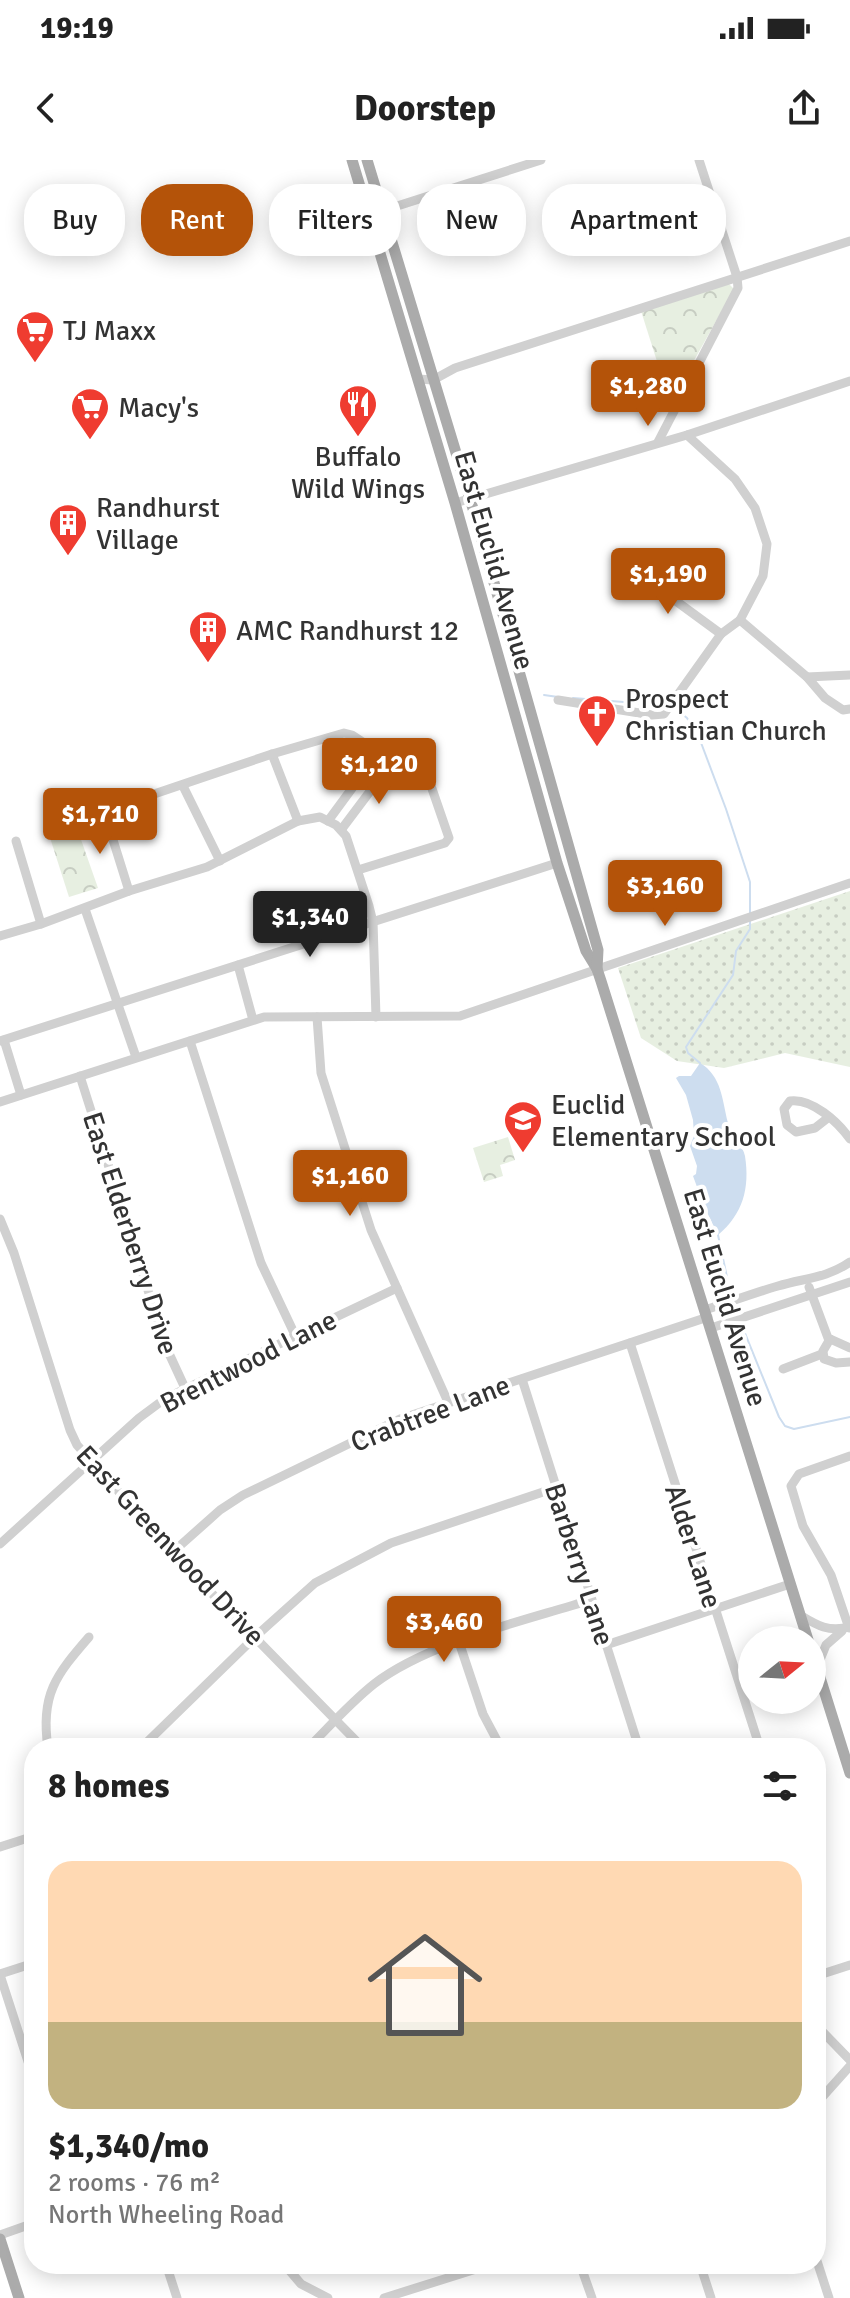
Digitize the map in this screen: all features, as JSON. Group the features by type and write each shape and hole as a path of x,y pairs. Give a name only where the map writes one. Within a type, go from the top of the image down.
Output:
{"main road":[{"name":"East Euclid Avenue","path":"352,160 359,184"},
{"name":"East Euclid Avenue","path":"367,160 375,184"},
{"name":"East Euclid Avenue","path":"381,256 557,863 586,951 597,969 804,1626"},
{"name":"East Euclid Avenue","path":"396,256 470,498 598,950 597,969"},
{"path":"826,1696 850,1773"},
{"path":"0,2237 19,2298"}],"street":[{"path":"401,205 541,160"},
{"path":"658,442 736,293 737,277 699,160"},
{"path":"418,379 850,241"},
{"path":"455,503 687,435 850,381"},
{"path":"558,700 652,715 664,714 721,634 740,620 763,576 767,544 755,508 735,479 687,435"},
{"path":"635,571 721,634"},
{"path":"740,620 807,677 825,698 843,710 850,709"},
{"path":"807,677 850,675"},
{"path":"129,891 104,811 344,733 352,735 417,778 429,780 449,838 445,843 358,870"},
{"path":"328,821 378,753"},
{"path":"272,754 298,821"},
{"path":"341,830 392,762"},
{"path":"183,786 220,861"},
{"path":"0,936 220,861 311,817 328,821 341,830 350,844 373,922 376,1017"},
{"path":"16,841 41,924"},
{"path":"21,1095 2,1040 557,863"},
{"path":"0,1102 253,1020 276,1016 460,1016 850,883"},
{"path":"85,909 136,1057"},
{"path":"238,965 253,1020"},
{"path":"317,1017 319,1058 325,1088 371,1230 448,1402"},
{"path":"190,1041 261,1263 295,1335"},
{"name":"East Elderberry Drive","path":"80,1076 166,1347 185,1388"},
{"path":"829,1117 815,1128 796,1132 787,1125 784,1109 786,1103 799,1100 829,1117 850,1139"},
{"name":"East Greenwood Drive","path":"0,1219 77,1445 353,1738"},
{"path":"708,1318 728,1303 781,1285 831,1274 850,1262"},
{"path":"708,1318 735,1319 810,1290 850,1282"},
{"name":"Brentwood Lane","path":"0,1544 153,1407 185,1388 397,1288"},
{"path":"810,1290 830,1339 850,1348"},
{"name":"Crabtree Lane","path":"174,1551 220,1510 255,1488 400,1419 708,1318"},
{"path":"783,1369 822,1354 830,1339"},
{"name":"Alder Lane","path":"630,1343 757,1738"},
{"path":"822,1354 827,1362 850,1362"},
{"name":"Barberry Lane","path":"522,1379 636,1738"},
{"path":"849,1627 835,1585 803,1526 791,1486 795,1478 805,1471 850,1456"},
{"path":"151,1738 315,1583 370,1552 409,1536 555,1488"},
{"path":"0,1526 9,1536"},
{"path":"606,1645 790,1584"},
{"path":"318,1738 373,1685 421,1656 590,1600"},
{"path":"800,1615 822,1629 849,1627"},
{"path":"826,1649 832,1637 849,1627"},
{"path":"47,1738 46,1711 53,1684 63,1666 89,1637"},
{"path":"459,1642 483,1714 496,1738"},
{"path":"0,1847 24,1839"},
{"path":"826,1973 850,1965"},
{"path":"24,1967 0,1975 24,2049"},
{"path":"826,2035 850,2060"},
{"path":"826,2093 850,2066"},
{"path":"0,2237 24,2227"},
{"path":"169,2274 177,2298"},
{"path":"292,2274 301,2284 328,2298"},
{"path":"384,2298 460,2274"},
{"path":"584,2274 592,2298"},
{"path":"703,2274 711,2298"},
{"path":"821,2274 829,2298"}],"green space":[{"path":"729,284 733,291 692,364 661,374 641,311"},
{"path":"71,811 98,888 69,897 44,819"},
{"path":"850,891 850,1067 785,1053 724,1068 677,1061 641,1038 618,968"},
{"path":"508,1137 515,1160 500,1165 503,1176 484,1182 473,1148"}],"water":[{"path":"700,1063 717,1082 728,1123 744,1152 746,1168 743,1200 727,1227 718,1235 693,1176 697,1166 690,1146 694,1136 693,1120 686,1095 676,1078 691,1076"}],"waterway":[{"path":"544,695 558,697"},
{"path":"573,698 662,705"},
{"path":"676,709 687,718 700,740 726,809 750,882 750,914"},
{"path":"700,1063 688,1053 686,1047 733,975 736,951 750,929 750,920"},
{"path":"718,1235 731,1296"},
{"path":"740,1321 785,1426 794,1429 850,1417"}],"place":[{"name":"TJ Maxx","path":"35,364"},
{"name":"Buffalo Wild Wings","path":"358,438"},
{"name":"Macy's","path":"90,441"},
{"name":"Randhurst Village","path":"68,557"},
{"name":"AMC Randhurst 12","path":"208,664"},
{"name":"Prospect Christian Church","path":"597,748"},
{"name":"Euclid Elementary School","path":"523,1154"}]}
